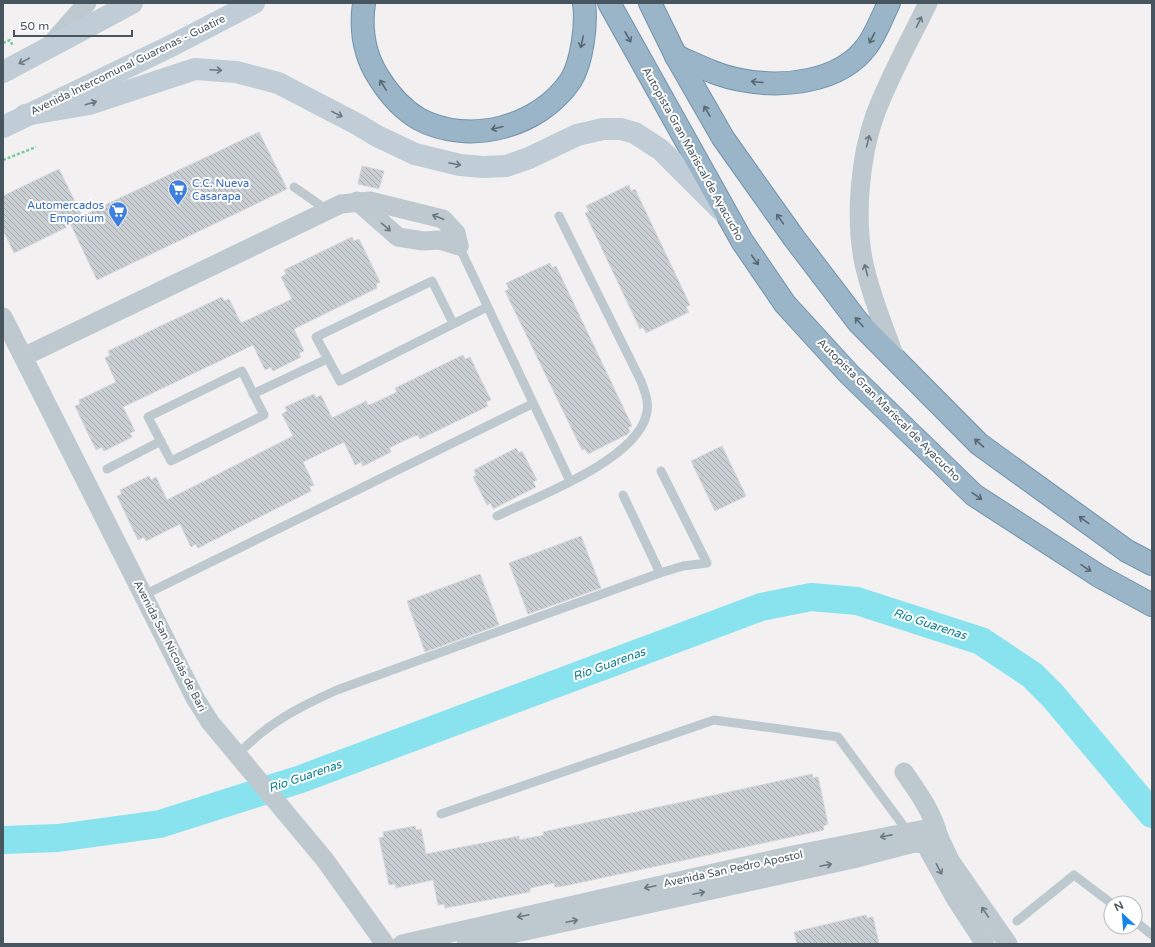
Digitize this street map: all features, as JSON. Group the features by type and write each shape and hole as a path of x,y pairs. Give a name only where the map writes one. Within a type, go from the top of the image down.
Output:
{"highway":[{"path":"364,3 362,35 367,55 388,92 402,106 420,119 457,130 478,131 495,130 524,119 543,108 559,94 571,79 577,66 584,35 584,3"},
{"name":"Autopista Gran Mariscal de Ayacucho","path":"608,3 742,241 786,304 849,374 974,494 1099,576 1152,604"},
{"path":"650,3 676,56 723,138 794,238 858,322 979,444 1127,550 1152,564"},
{"path":"676,56 708,70 741,80 770,83 801,81 832,74 851,61 867,46 889,3"}],"main road":[{"path":"3,72 132,3"},
{"name":"Avenida Intercomunal Guarenas - Guatire","path":"3,127 254,3"},
{"path":"25,115 89,104 195,69 236,72 278,84 357,124 377,136 415,154 460,166 506,166 529,158 577,135 603,129 621,129 635,133 661,150 727,215"}],"street":[{"path":"46,50 87,3"},
{"path":"896,360 872,291 863,259 859,201 866,148 875,116 928,3"},
{"path":"23,357 341,204 357,201 376,202 443,219 451,225 456,233 459,246 439,240 423,241 398,237 357,201"},
{"name":"Avenida San Nicolás de Bari","path":"3,317 195,698 210,722 325,860 385,944"},
{"path":"904,772 921,797 936,824 939,837 951,862 1008,944"},
{"name":"Avenida San Pedro Apostol","path":"466,944 852,860 911,838 925,829 939,837"},
{"path":"911,838 925,844 955,898 985,944"},
{"name":"Avenida San Pedro Apostol","path":"402,944 793,855 911,838"}],"lane":[{"path":"294,187 327,210"},
{"path":"497,516 597,467 616,454 635,436 646,416 647,400 638,374 559,216"},
{"path":"459,246 532,404 570,481"},
{"path":"453,323 432,281 316,337 340,381 487,307"},
{"path":"253,394 327,359"},
{"path":"242,371 253,394 264,415 171,461 148,418 242,371"},
{"path":"144,595 532,404"},
{"path":"107,469 161,441"},
{"path":"232,749 257,735 294,710 337,690 660,573 683,566 707,564 661,471"},
{"path":"623,495 660,573"},
{"path":"441,814 714,720 838,737 900,819 911,838"},
{"path":"1017,922 1074,875 1103,897"},
{"path":"1143,927 1152,935"}],"path":[{"path":"3,160 36,147"}],"building":[{"name":"C.C. Nueva Casarapa","path":"259,132 287,189 97,280 71,225 14,253 3,230 3,196 59,169 82,216"},
{"path":"362,166 384,171 379,189 358,184"},
{"path":"629,185 631,191 635,189 690,305 686,307 689,312 646,333 643,327 640,329 585,213 589,211 586,206"},
{"path":"352,237 354,241 359,239 380,282 376,284 377,288 294,329 304,351 299,353 301,357 273,371 271,367 265,370 253,345 123,407 135,431 130,433 132,437 104,451 102,447 96,450 75,406 80,404 79,400 116,382 105,358 110,355 108,351 222,297 224,301 229,299 241,323 292,299 281,277 286,274 284,270"},
{"path":"550,263 552,268 556,266 632,426 628,428 630,432 628,434 588,454 585,449 582,450 505,291 509,289 506,283"},
{"path":"463,355 465,359 470,357 491,400 486,402 488,406 420,439 418,435 389,448 391,452 363,466 361,462 355,465 344,442 303,462 314,485 309,487 311,491 198,548 196,544 191,547 180,524 146,541 144,537 138,540 117,496 122,494 120,490 149,476 151,480 156,477 167,500 293,436 282,414 287,411 285,407 314,394 316,398 321,395 332,418 366,401 368,405 397,392 395,388"},
{"path":"722,446 746,496 715,511 691,461"},
{"path":"516,448 519,453 522,451 537,480 533,482 536,487 493,509 491,503 487,505 473,477 476,475 474,470"},
{"path":"581,536 601,588 528,614 509,563"},
{"path":"480,574 499,625 425,652 407,601"},
{"path":"812,774 813,778 818,777 828,824 823,826 824,830 564,886 555,887 554,883 530,888 530,892 445,908 444,904 438,905 433,880 396,888 395,884 389,885 379,838 384,837 383,832 415,826 416,830 421,829 426,854 519,836 519,840 544,835 543,832"},
{"path":"866,915 867,918 873,917 879,944 797,944 794,932"}],"waterway":[{"name":"Río Guarenas","path":"3,840 58,838 160,824 301,779 761,607 811,597 857,601 981,641 1032,675 1053,696 1152,814"}],"place":[{"name":"C.C. Nueva Casarapa","path":"178,206"},
{"name":"Automercados Emporium","path":"118,228"}]}
